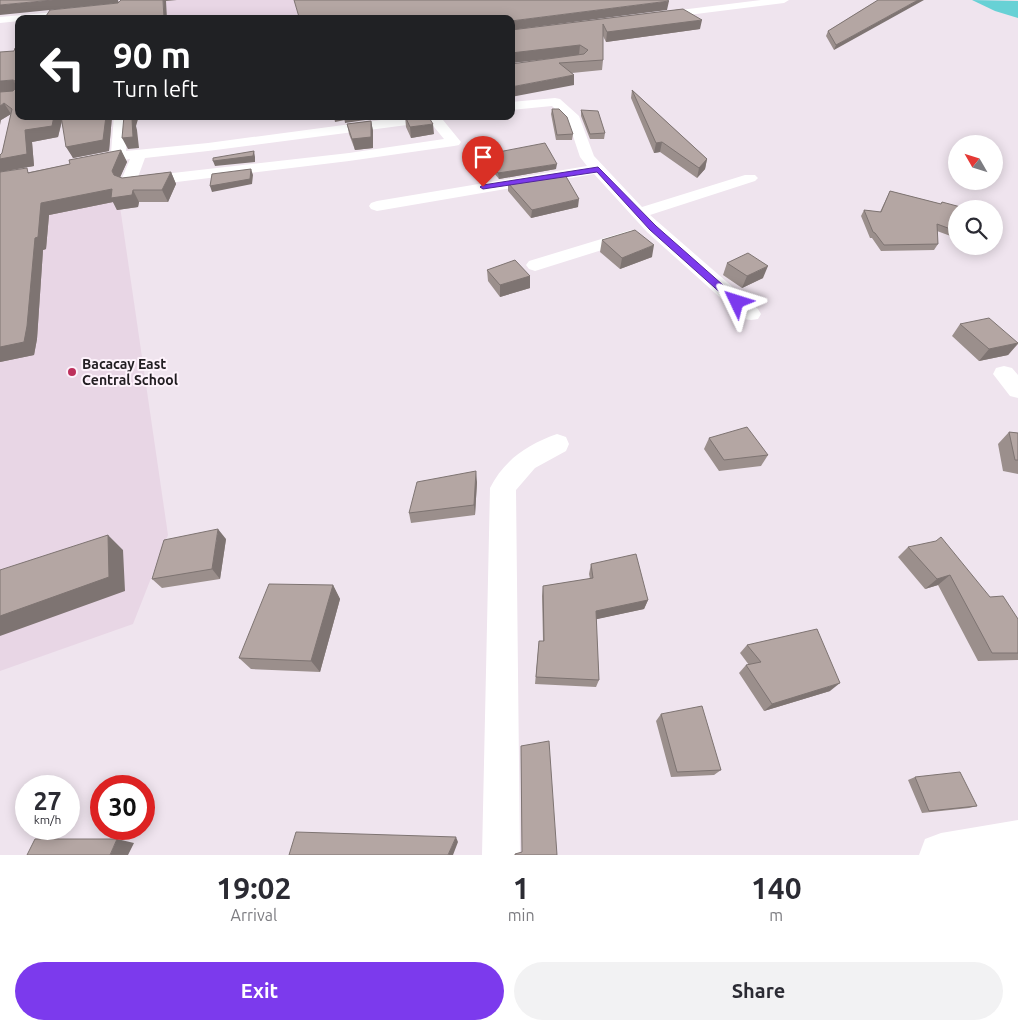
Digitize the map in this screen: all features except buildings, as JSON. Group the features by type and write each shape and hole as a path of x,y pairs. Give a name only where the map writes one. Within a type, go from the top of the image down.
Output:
{"main road":[{"path":"941,855 1018,842"}],"street":[{"path":"641,18 784,0"},
{"path":"49,15 89,11"},
{"path":"0,20 15,18"},
{"path":"515,106 555,102 574,119 587,157 598,169 653,228 751,314"},
{"path":"118,156 121,120"},
{"path":"82,163 118,156 389,120"},
{"path":"139,154 128,183 349,157 454,142 441,120"},
{"path":"378,206 598,169"},
{"path":"639,213 750,178"},
{"path":"535,266 653,228"},
{"path":"501,855 503,488 512,473 537,452 557,444"}],"shaded area":[{"path":"158,0 346,0 355,15 127,15"},
{"name":"Bacacay East Central School","path":"117,186 168,535 133,624 0,671 0,208"}],"water":[{"path":"972,0 1018,1 1018,18 995,11"}],"place":[{"name":"Bacacay East Central School","path":"72,372"}],"route":[{"path":"483,187 598,169 653,228 737,302"}]}
